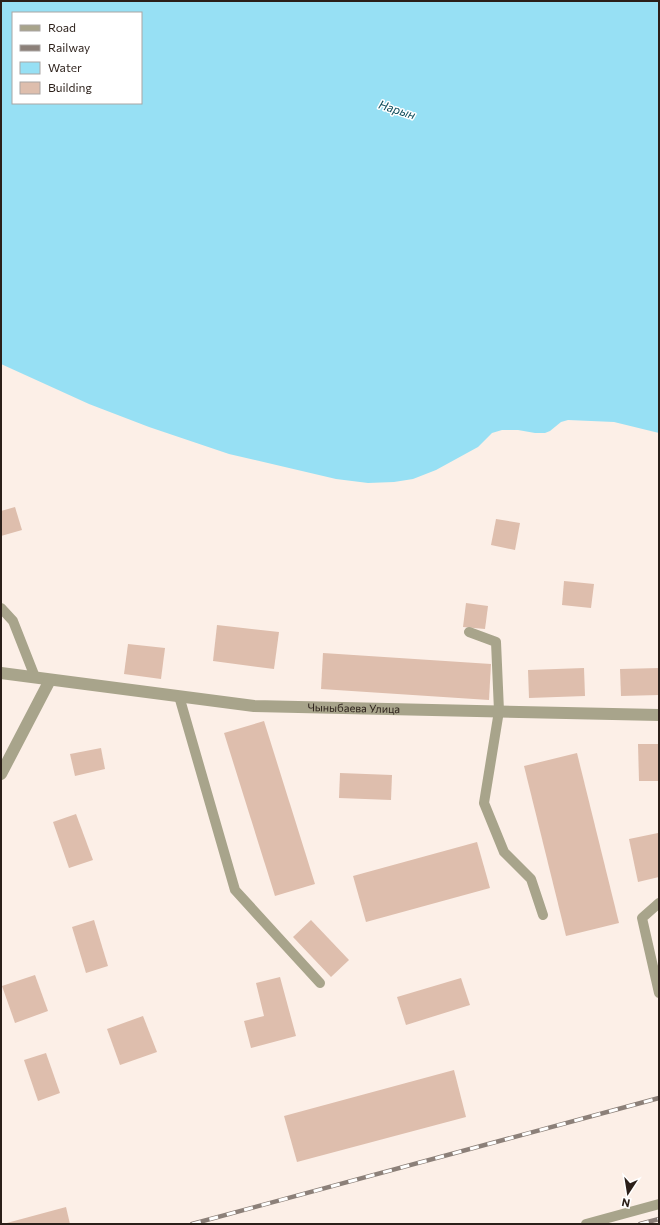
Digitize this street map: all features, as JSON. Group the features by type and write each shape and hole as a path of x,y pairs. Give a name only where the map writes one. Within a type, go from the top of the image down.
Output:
{"street":[{"name":"Чыныбаева Улица","path":"1,673 254,706 659,715"},
{"path":"1,774 50,680"}],"lane":[{"path":"1,608 13,621 35,677"},
{"path":"469,632 496,642 498,711 484,803 504,852 531,879 543,915"},
{"path":"179,696 235,890 320,983"},
{"path":"659,903 642,918 659,993"},
{"path":"586,1224 659,1204"}],"water":[{"name":"Нарын","path":"1,1 659,1 659,433 614,422 568,420 561,422 545,433 502,430 492,433 478,447 436,470 413,479 394,482 368,483 336,479 229,454 149,427 89,404 1,364"}],"building":[{"path":"15,507 22,530 1,536 1,511"},
{"path":"496,519 520,523 515,550 491,545"},
{"path":"564,581 594,584 591,608 562,605"},
{"path":"466,603 488,606 485,629 463,627"},
{"path":"217,625 279,632 274,669 213,661"},
{"path":"128,644 165,648 161,679 124,674"},
{"path":"323,653 491,664 489,700 321,689"},
{"path":"584,668 585,696 529,698 528,670"},
{"path":"659,668 659,695 621,696 620,669"},
{"path":"264,721 315,884 275,896 224,733"},
{"path":"638,744 659,744 659,781 639,781"},
{"path":"101,748 105,769 75,776 70,754"},
{"path":"577,753 619,923 566,936 524,766"},
{"path":"340,773 392,775 391,800 339,798"},
{"path":"76,814 93,860 69,868 53,822"},
{"path":"658,833 659,877 638,882 629,839"},
{"path":"477,842 490,888 366,922 353,876"},
{"path":"94,920 108,966 86,973 72,927"},
{"path":"311,920 349,960 331,977 293,937"},
{"path":"35,975 48,1011 15,1023 2,986"},
{"path":"280,977 296,1036 251,1048 244,1021 264,1016 256,983"},
{"path":"461,978 470,1005 406,1025 397,997"},
{"path":"143,1016 157,1052 120,1065 107,1029"},
{"path":"46,1053 60,1093 38,1101 24,1060"},
{"path":"454,1070 466,1117 297,1162 284,1116"},
{"path":"66,1207 70,1224 3,1224"}],"railway":[{"path":"192,1224 659,1098"},
{"path":"640,1224 659,1219"}]}
